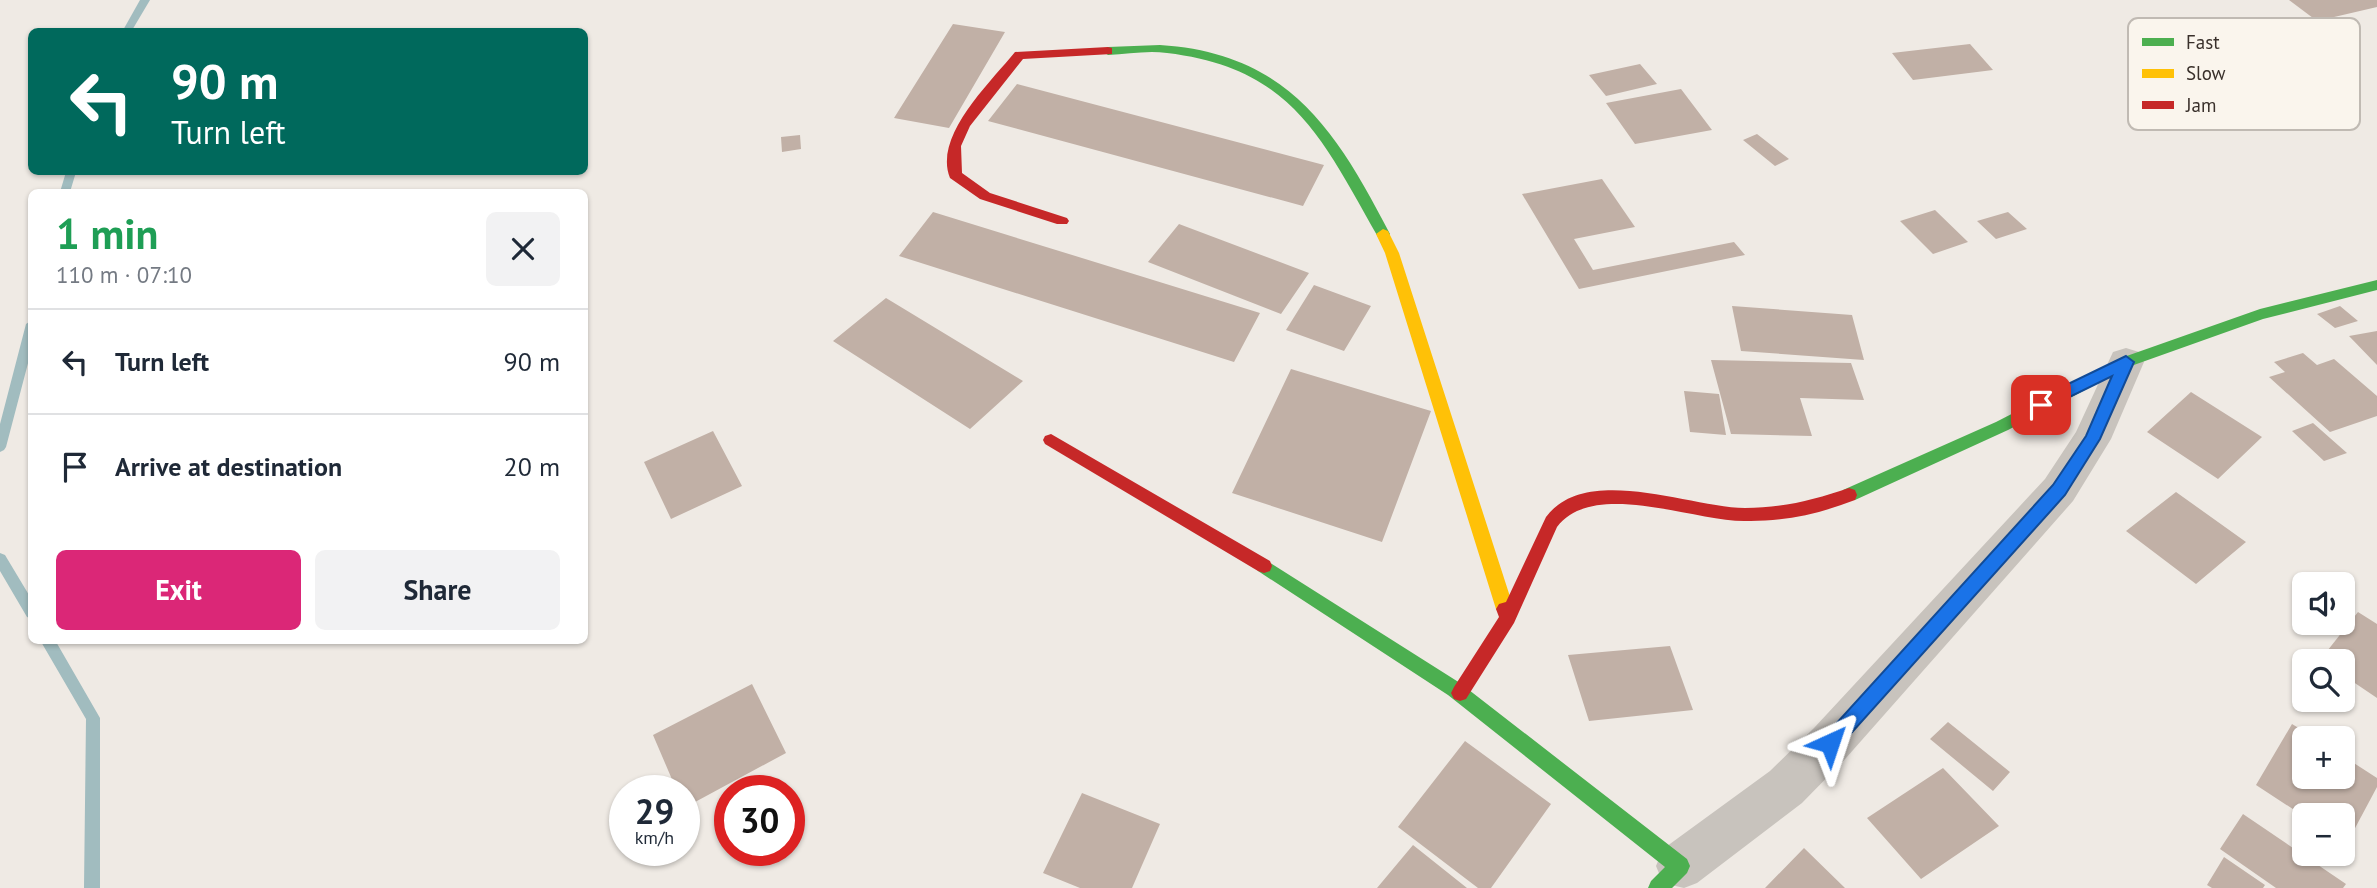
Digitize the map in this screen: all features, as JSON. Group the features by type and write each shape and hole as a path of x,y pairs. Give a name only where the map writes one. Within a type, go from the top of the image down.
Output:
{"street":[{"path":"1062,221 985,195 955,175 954,146 964,125 1019,55 1166,49 1232,62 1287,93 1329,136 1362,190 1392,253 1508,618"},
{"path":"1460,693 1508,618 1554,518 1581,500 1624,497 1725,514 1771,514 1828,504 2001,426 2126,362 2260,314 2377,285"},
{"path":"1051,440 1276,573 1460,693 1529,743 1669,877 1786,787 1830,743 2059,490 2092,439 2126,362"}],"building":[{"path":"2289,0 2377,0 2377,7 2330,18 2313,18"},
{"path":"953,24 1005,32 949,128 894,118"},
{"path":"1970,44 1993,70 1913,80 1892,53"},
{"path":"1640,64 1657,84 1606,96 1589,75"},
{"path":"1017,84 1324,165 1303,206 988,121"},
{"path":"1681,89 1712,130 1635,144 1606,103"},
{"path":"1757,134 1789,159 1775,166 1743,140"},
{"path":"800,135 801,149 782,152 781,137"},
{"path":"1602,179 1635,227 1574,239 1593,270 1734,242 1745,255 1579,289 1522,194"},
{"path":"1935,210 1968,242 1933,254 1900,221"},
{"path":"933,212 1260,313 1234,362 899,256"},
{"path":"2008,212 2027,229 1996,239 1977,221"},
{"path":"1179,224 1309,273 1281,314 1148,262"},
{"path":"1314,285 1371,306 1344,351 1286,330"},
{"path":"886,298 1023,381 970,429 833,341"},
{"path":"1732,306 1852,315 1864,360 1741,351"},
{"path":"2340,306 2358,321 2335,328 2317,314"},
{"path":"2377,331 2377,365 2349,336"},
{"path":"2303,353 2317,365 2334,359 2377,396 2377,416 2330,432 2269,377 2285,372 2274,362"},
{"path":"1711,360 1851,363 1864,400 1800,398 1812,436 1731,434"},
{"path":"1291,369 1431,411 1382,542 1232,493"},
{"path":"1684,391 1719,394 1726,435 1690,432"},
{"path":"2191,392 2262,437 2218,479 2147,432"},
{"path":"2313,423 2347,453 2324,461 2292,431"},
{"path":"713,431 742,486 671,519 644,462"},
{"path":"2176,492 2246,542 2196,584 2126,531"},
{"path":"2358,612 2377,624 2377,698 2355,683 2355,649 2329,649 2340,635 2355,635 2355,616"},
{"path":"1670,646 1693,710 1589,721 1568,655"},
{"path":"752,684 786,753 745,775 714,775 714,792 700,799 700,775 670,775 653,735"},
{"path":"1948,722 2010,772 1993,791 1930,739"},
{"path":"2292,724 2295,726 2292,726 2292,789 2355,789 2355,764 2377,778 2377,787 2355,828 2355,803 2292,803 2292,809 2256,785"},
{"path":"1465,741 1551,804 1491,888 1478,888 1398,827"},
{"path":"1943,768 1999,826 1921,879 1867,818"},
{"path":"1082,793 1160,824 1132,888 1080,888 1043,873"},
{"path":"2243,814 2292,847 2292,866 2320,866 2346,884 2343,888 2276,888 2220,849"},
{"path":"1413,845 1467,888 1377,888"},
{"path":"1804,848 1845,888 1765,888"},
{"path":"2224,857 2265,885 2263,888 2212,888 2207,885"}],"waterway":[{"path":"128,28 145,0"},
{"path":"66,189 70,175"},
{"path":"0,447 28,339"},
{"path":"0,559 28,606"},
{"path":"49,644 93,718 92,888"}],"traffic: fast":[{"path":"1108,51 1167,49 1209,56 1245,68 1275,86 1302,108 1325,134 1345,164 1383,234"},
{"path":"1849,495 2002,426 2126,362 2260,314 2377,285"},
{"path":"1264,566 1454,689 1680,866 1658,888"}],"traffic: slow":[{"path":"1383,234 1392,253 1505,609"}],"traffic: jam":[{"path":"1062,221 985,196 955,175 954,146 964,125 1019,55 1108,51"},
{"path":"1051,440 1264,566"},
{"path":"1508,618 1551,522 1575,504 1595,498 1617,497 1707,512 1759,514 1805,509 1849,495"},
{"path":"1460,693 1508,618 1505,609"}],"route":[{"path":"1830,743 2059,490 2092,439 2126,362 2041,405"}]}
